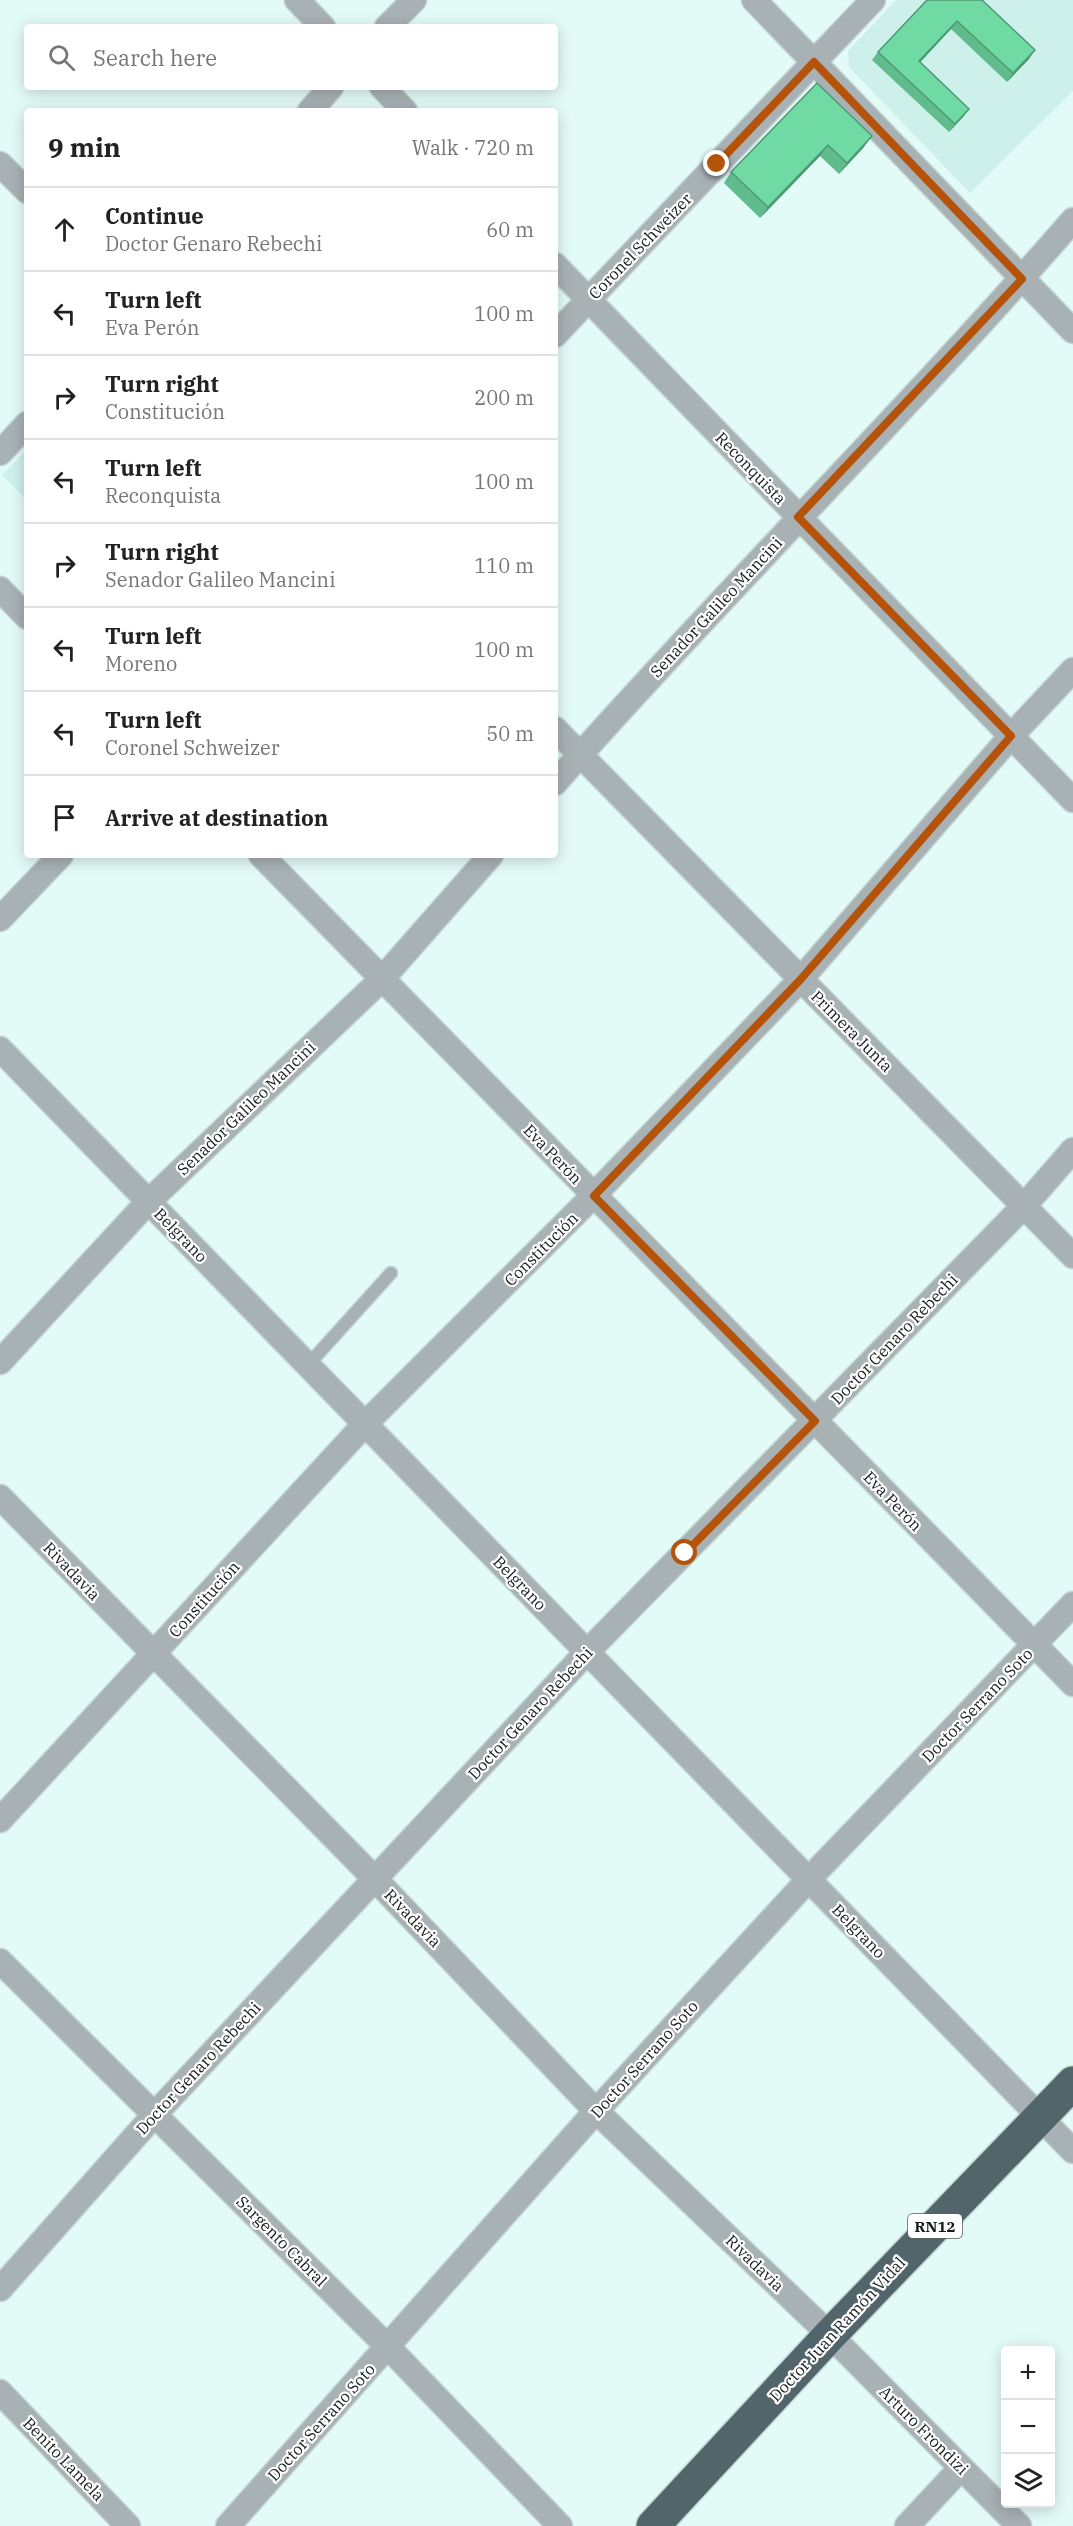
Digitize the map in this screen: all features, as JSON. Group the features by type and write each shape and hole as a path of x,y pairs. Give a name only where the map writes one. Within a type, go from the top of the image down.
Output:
{"highway":[{"name":"Doctor Juan Ramón Vidal","path":"653,2526 830,2335 1073,2083"}],"street":[{"path":"297,0 320,24"},
{"path":"390,24 414,0"},
{"path":"754,0 1073,332"},
{"name":"Coronel Schweizer","path":"558,332 873,0"},
{"path":"313,108 328,90"},
{"path":"385,90 402,108"},
{"path":"0,164 24,188"},
{"name":"Senador Galileo Mancini","path":"558,780 798,517 1022,279 1073,220"},
{"name":"Reconquista","path":"558,268 1073,800"},
{"path":"0,453 24,427"},
{"path":"0,589 24,614"},
{"name":"Constitución","path":"0,1820 365,1424 594,1196 801,979 1011,736 1073,670"},
{"name":"Primera Junta","path":"558,732 1073,1257"},
{"path":"0,919 58,858"},
{"name":"Eva Perón","path":"264,858 1073,1684"},
{"name":"Senador Galileo Mancini","path":"0,1362 148,1202 382,979 488,858"},
{"name":"Belgrano","path":"0,1049 1073,2151"},
{"name":"Doctor Genaro Rebechi","path":"0,2289 155,2114 587,1652 1024,1206 1073,1150"},
{"name":"Rivadavia","path":"0,1497 375,1879 596,2111 830,2335"},
{"name":"Doctor Serrano Soto","path":"228,2526 596,2111 809,1879 1073,1605"},
{"name":"Sargento Cabral","path":"0,1961 388,2347 560,2526"},
{"name":"Arturo Frondizi","path":"830,2335 1019,2526"},
{"name":"Benito Lamela","path":"0,2392 128,2526"},
{"path":"907,2526 961,2468"}],"lane":[{"path":"308,1365 391,1274"}],"shaded area":[{"path":"896,0 1073,0 1073,91 970,193 849,67 848,51"},
{"path":"24,452 24,497 2,475"}],"building":[{"path":"927,0 982,0 1035,50 1013,73 957,21 919,61 969,109 955,124 878,52"},
{"path":"817,83 872,136 847,163 828,145 768,207 731,172"}],"route":[{"path":"685,1553 815,1421 594,1196 801,979 1011,736 798,517 1022,279 814,62 717,164"}]}
